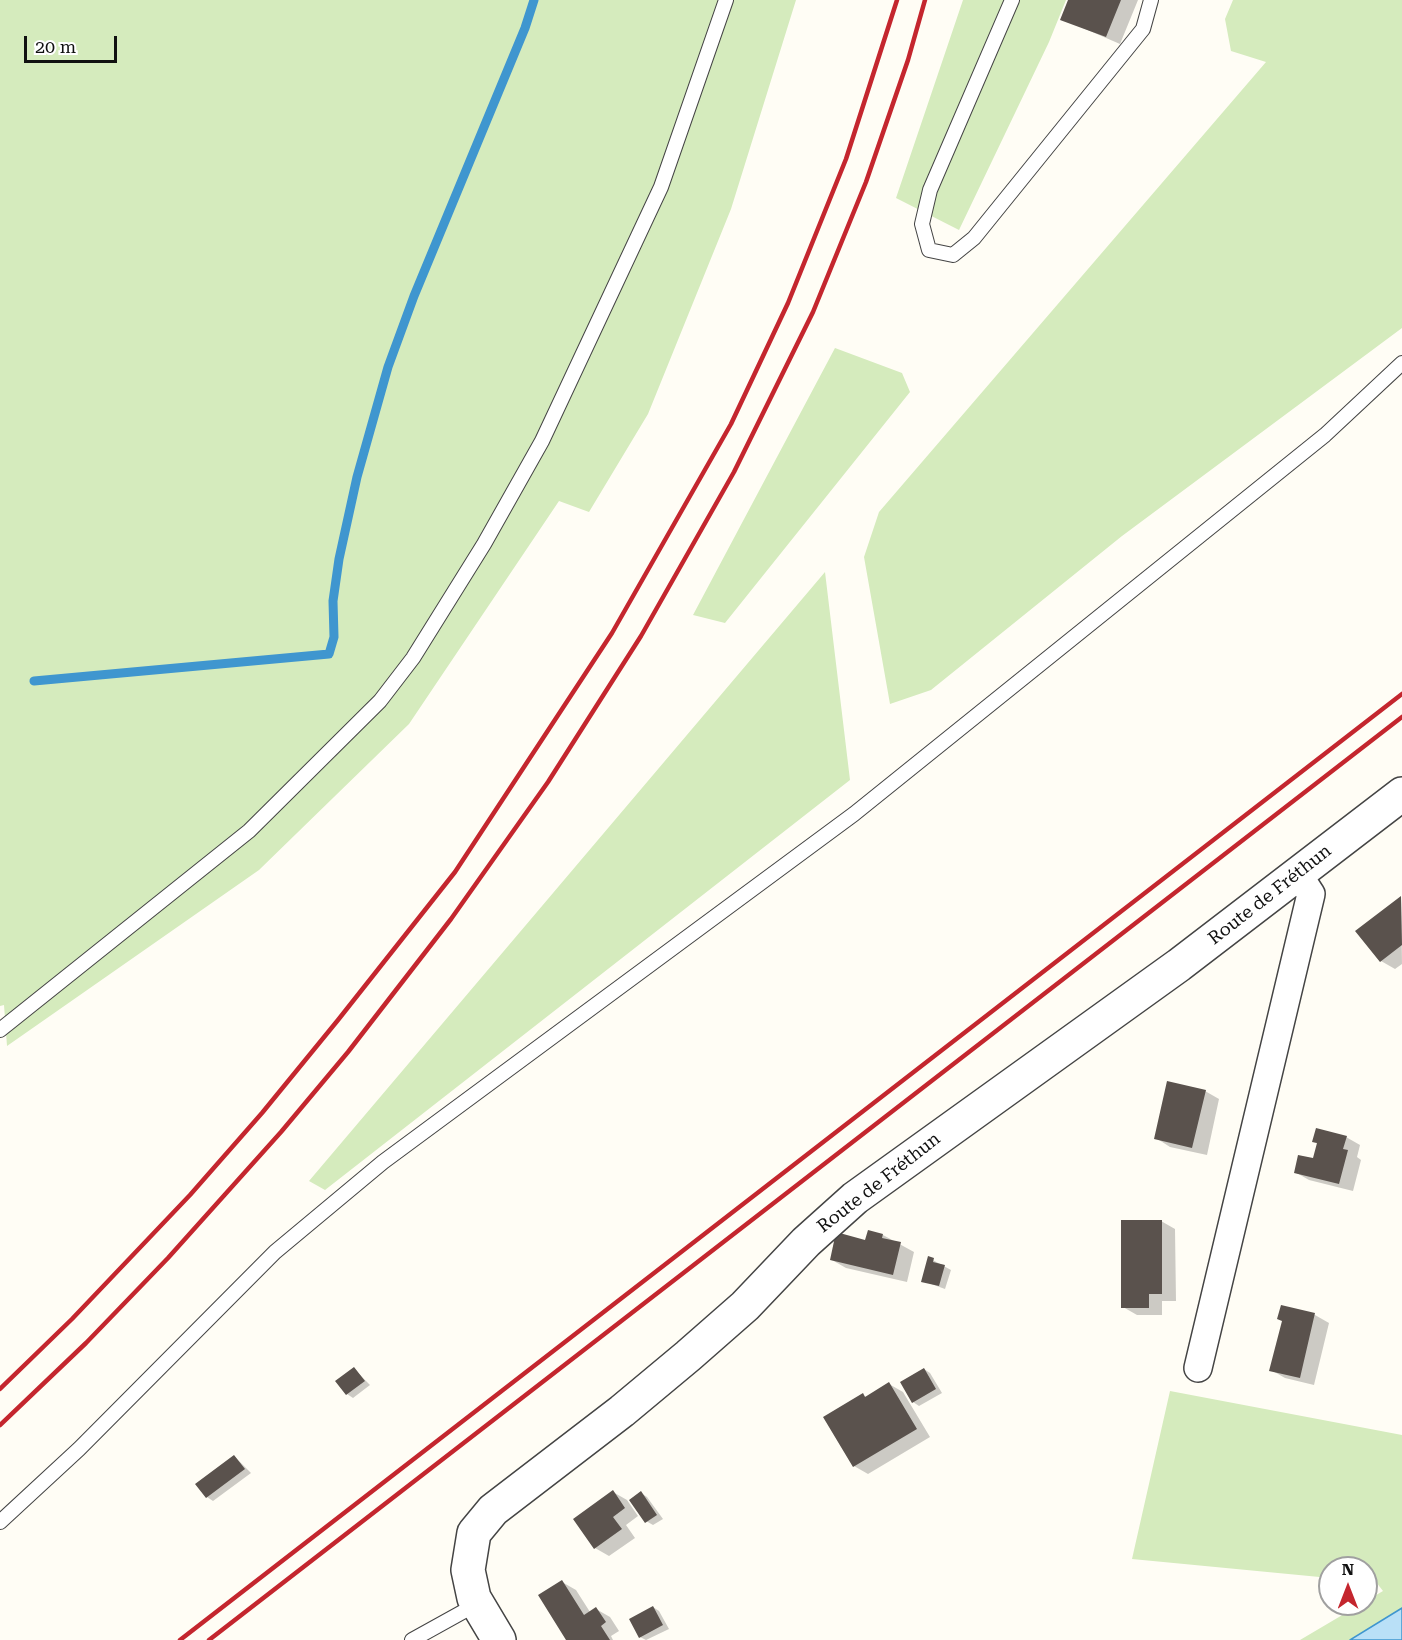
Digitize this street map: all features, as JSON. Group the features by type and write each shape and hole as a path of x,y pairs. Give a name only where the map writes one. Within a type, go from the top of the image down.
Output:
{"street":[{"name":"Route de Fréthun","path":"499,1640 477,1604 468,1578 468,1558 474,1533 493,1510 622,1411 688,1356 745,1306 806,1242 855,1198 1090,1030 1402,794"},
{"path":"1198,1368 1311,894 1298,874"}],"lane":[{"path":"0,1030 249,831 373,708 413,658 484,544 557,409 661,187 726,0"},
{"path":"1012,0 930,190 922,224 929,250 953,255 974,238 1143,29 1151,0"},
{"path":"0,1522 79,1449 275,1251 365,1177 854,814 1325,435 1402,363"},
{"path":"412,1640 477,1604"}],"green space":[{"path":"0,0 796,0 731,209 648,414 589,512 559,501 409,724 259,870 7,1046 4,1005 0,1006"},
{"path":"963,0 1066,0 1049,42 959,230 896,198"},
{"path":"1233,0 1402,0 1402,328 1122,536 931,690 890,704 864,557 879,512 1266,62 1231,51 1225,19"},
{"path":"835,348 902,373 910,392 725,623 693,615"},
{"path":"825,572 850,780 325,1190 309,1181"},
{"path":"1170,1391 1402,1435 1402,1608 1350,1640 1300,1640 1341,1616 1378,1616 1378,1594 1383,1591 1378,1585 1378,1556 1318,1556 1318,1577 1132,1559"}],"water":[{"path":"1402,1608 1402,1640 1350,1640"}],"building":[{"path":"1068,0 1121,0 1106,37 1060,20"},
{"path":"1401,896 1402,945 1380,962 1355,931"},
{"path":"1167,1081 1206,1090 1192,1148 1154,1139"},
{"path":"1316,1128 1347,1136 1343,1149 1348,1150 1339,1184 1294,1173 1298,1155 1313,1158 1317,1143 1312,1142"},
{"path":"1121,1220 1162,1220 1162,1294 1149,1294 1149,1308 1121,1308"},
{"path":"868,1230 883,1234 882,1238 901,1242 893,1275 830,1260 836,1232 865,1240"},
{"path":"928,1256 934,1258 933,1262 945,1265 939,1286 921,1282"},
{"path":"1281,1305 1315,1313 1300,1378 1269,1371 1282,1321 1277,1319"},
{"path":"354,1367 365,1381 346,1395 335,1381"},
{"path":"924,1368 936,1389 912,1403 900,1382"},
{"path":"889,1382 917,1429 853,1467 823,1417 863,1393 865,1397"},
{"path":"234,1455 245,1469 206,1498 195,1484"},
{"path":"613,1490 625,1508 613,1517 622,1529 594,1549 573,1519"},
{"path":"641,1491 657,1515 645,1523 629,1500"},
{"path":"562,1580 584,1615 596,1607 606,1622 601,1626 610,1640 566,1640 538,1595"},
{"path":"653,1606 663,1625 639,1638 629,1619"}],"waterway":[{"path":"34,681 329,654 334,637 333,601 339,559 357,477 388,367 414,296 525,28 534,0"}],"railway":[{"path":"0,1389 72,1319 190,1195 262,1113 338,1020 455,872 612,633 731,424 788,303 846,159 897,0"},
{"path":"0,1425 86,1343 168,1258 281,1132 348,1052 451,919 548,782 641,636 734,472 813,312 866,182 908,60 925,0"},
{"path":"180,1640 1402,694"},
{"path":"209,1640 1402,717"}]}
